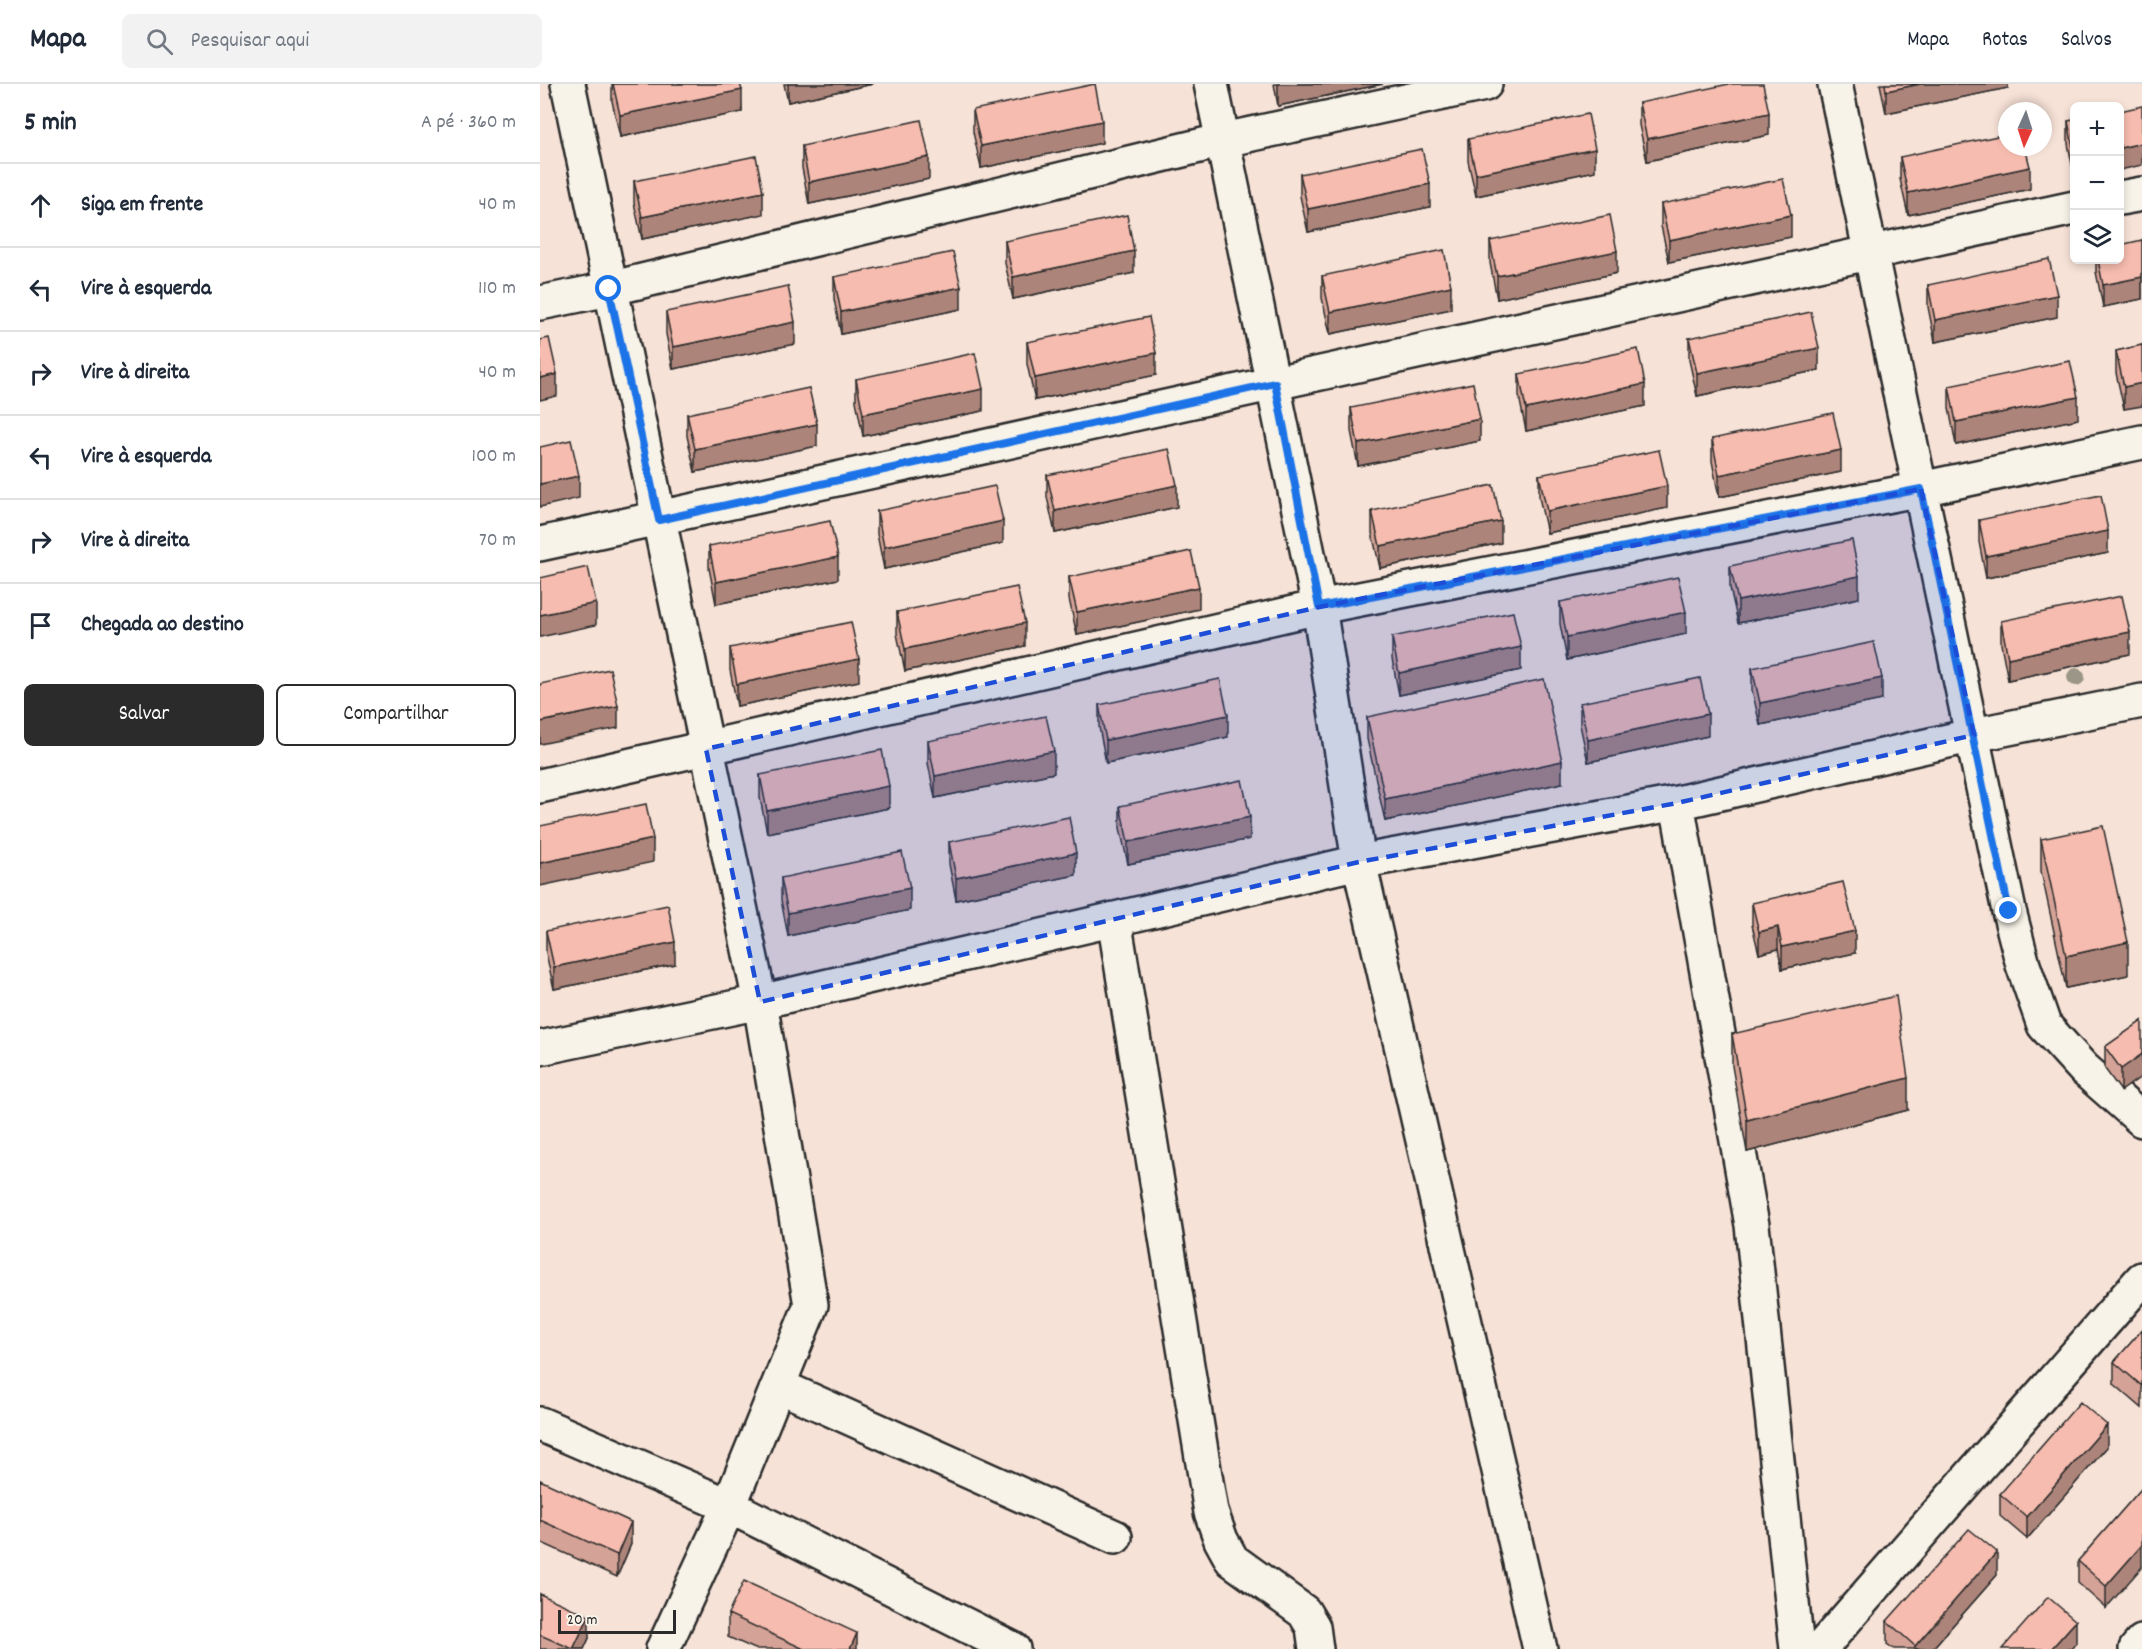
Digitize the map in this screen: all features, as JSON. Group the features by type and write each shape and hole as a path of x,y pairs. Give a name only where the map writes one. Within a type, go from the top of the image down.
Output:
{"street":[{"path":"568,84 609,289 760,1002 811,1305 729,1506 663,1649"},
{"path":"1211,84 1275,383 1319,607 1359,862 1540,1649"},
{"path":"540,303 609,289 1224,140 1485,84"},
{"path":"1835,84 1974,735 2009,911 2023,965 2044,1025 2084,1069 2142,1120"},
{"path":"2124,197 2142,194"},
{"path":"540,544 659,520 2070,209"},
{"path":"540,786 1319,607 1921,489 2142,442"},
{"path":"540,1048 760,1002 1359,862 1677,803 1974,735 2142,701"},
{"path":"1677,803 1752,1225 1797,1649"},
{"path":"1114,919 1211,1512 1221,1540 1232,1560 1304,1612 1313,1627 1316,1649"},
{"path":"1820,1649 2142,1280"},
{"path":"779,1386 1115,1537"},
{"path":"540,1424 729,1506 1013,1649"},
{"path":"2136,1649 2142,1642"}],"highlighted area":[{"path":"1921,489 1974,735 1677,803 1359,862 760,1002 706,749 1319,607"}],"building":[{"path":"613,84 740,84 742,90 620,115"},
{"path":"1095,84 1102,121 981,146 973,110"},
{"path":"1729,84 1763,84 1769,113 1647,139 1639,103"},
{"path":"1885,84 1920,84 1886,91"},
{"path":"2142,106 2142,143 2124,147 2124,110"},
{"path":"1588,114 1595,149 1476,174 1468,139"},
{"path":"921,120 929,157 809,182 802,146"},
{"path":"1998,136 1998,156 2027,156 2030,167 1908,193 1900,157"},
{"path":"1422,149 1430,184 1308,209 1300,174"},
{"path":"756,156 763,192 642,217 634,181"},
{"path":"1783,179 1791,215 1669,240 1661,204"},
{"path":"1127,215 1134,251 1013,277 1005,241"},
{"path":"1610,215 1617,251 1497,276 1490,241"},
{"path":"2142,240 2142,277 2103,285 2099,264 2124,264 2124,244"},
{"path":"1444,250 1451,286 1330,312 1322,276"},
{"path":"953,252 961,287 841,312 834,277"},
{"path":"2049,259 2057,295 1935,320 1928,285"},
{"path":"788,286 795,322 673,347 666,312"},
{"path":"1811,312 1819,348 1697,373 1689,338"},
{"path":"1149,317 1156,353 1035,378 1027,342"},
{"path":"549,338 557,374 540,378 540,340"},
{"path":"2142,345 2142,383 2124,387 2116,351"},
{"path":"1638,349 1645,384 1526,409 1519,374"},
{"path":"975,353 983,389 863,414 856,379"},
{"path":"2070,361 2078,397 1956,422 1949,386"},
{"path":"1473,383 1480,419 1358,444 1351,408"},
{"path":"809,388 817,424 695,449 687,414"},
{"path":"1833,413 1841,450 1719,475 1712,439"},
{"path":"571,440 579,476 540,484 540,447"},
{"path":"1169,449 1177,485 1055,511 1047,475"},
{"path":"1659,450 1667,486 1547,511 1539,475"},
{"path":"1493,485 1501,521 1380,546 1372,511"},
{"path":"995,486 1003,521 884,547 877,511"},
{"path":"2101,495 2108,531 1986,556 1979,520"},
{"path":"830,521 838,557 716,582 709,546"},
{"path":"1852,540 1859,576 1738,601 1730,566"},
{"path":"1191,551 1199,587 1077,612 1069,577"},
{"path":"588,567 596,603 540,615 540,578"},
{"path":"1678,577 1686,612 1567,637 1560,602"},
{"path":"1017,587 1025,623 905,649 897,612"},
{"path":"2122,596 2130,632 2008,658 2001,621"},
{"path":"1513,612 1521,647 1399,673 1392,637"},
{"path":"851,622 859,659 737,684 730,648"},
{"path":"1874,642 1882,678 1760,703 1752,668"},
{"path":"610,669 618,706 540,722 540,684"},
{"path":"1700,678 1708,714 1588,740 1580,703"},
{"path":"1220,679 1228,715 1106,740 1099,705"},
{"path":"1544,679 1562,761 1385,799 1367,717"},
{"path":"1046,716 1054,751 935,776 928,741"},
{"path":"882,750 889,786 767,811 760,775"},
{"path":"1242,780 1250,817 1128,842 1120,806"},
{"path":"646,804 653,839 540,863 540,826"},
{"path":"1069,817 1076,853 956,878 949,842"},
{"path":"2103,826 2128,942 2066,956 2041,839"},
{"path":"902,852 910,888 788,913 781,878"},
{"path":"1843,882 1855,931 1782,947 1778,927 1759,932 1752,903"},
{"path":"668,905 675,942 554,967 546,931"},
{"path":"1896,996 1908,1078 1747,1120 1732,1034"},
{"path":"2142,1021 2142,1054 2121,1069 2105,1047"},
{"path":"2142,1330 2142,1386 2114,1362"},
{"path":"2080,1402 2107,1425 2027,1517 2000,1494"},
{"path":"540,1480 631,1522 617,1555 540,1520"},
{"path":"2142,1488 2142,1545 2106,1586 2078,1561"},
{"path":"1969,1529 1997,1552 1915,1646 1887,1621"},
{"path":"744,1581 857,1633 850,1649 804,1649 728,1614"},
{"path":"540,1594 589,1616 573,1649 540,1635"},
{"path":"2048,1597 2076,1621 2051,1649 2002,1649"}],"route":[{"path":"609,289 659,520 1275,383 1319,607 1921,489 2009,911"}]}
